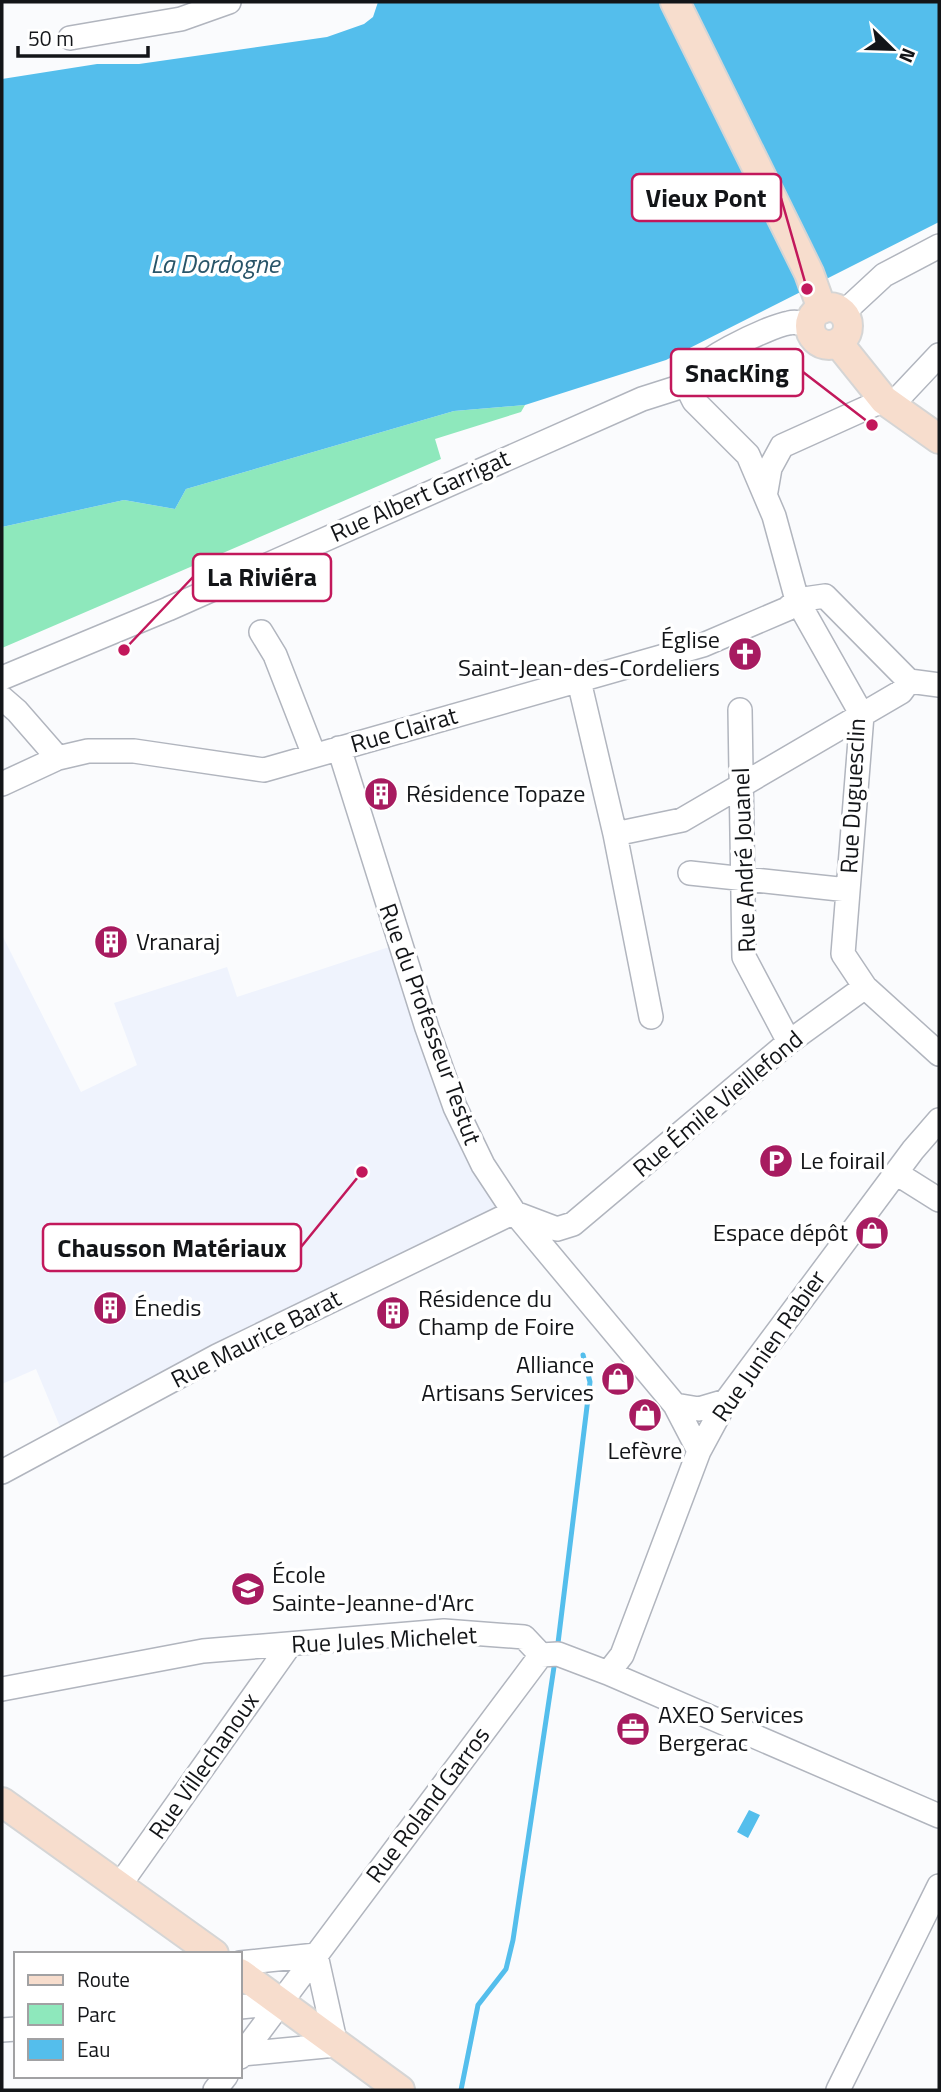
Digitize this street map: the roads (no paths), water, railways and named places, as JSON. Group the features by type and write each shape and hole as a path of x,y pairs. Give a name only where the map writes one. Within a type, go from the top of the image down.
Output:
{"main road":[{"path":"675,2 824,310 848,330 839,344 888,403 939,439"},
{"path":"2,1802 211,1952"},
{"path":"242,1974 400,2090"}],"street":[{"path":"70,38 171,21 229,2"},
{"path":"685,385 692,371 756,334 824,310 939,246"},
{"path":"766,491 770,468 782,446 888,403 939,355"},
{"name":"Rue Duguesclin","path":"685,385 694,401 748,456 766,491 797,600 862,715 843,954 865,987 939,1054"},
{"name":"Rue Albert Garrigat","path":"2,678 167,609 642,399 685,385"},
{"path":"797,600 825,596 909,681 939,685"},
{"name":"Rue Clairat","path":"2,784 58,758 88,751 134,751 264,770 703,645 787,609 797,600"},
{"path":"261,632 275,655 314,755"},
{"path":"579,681 615,834 651,1017"},
{"path":"615,834 682,820 901,692 909,681"},
{"path":"2,698 18,711 58,758"},
{"name":"Rue André Jouanel","path":"740,710 744,957 789,1042"},
{"name":"Rue du Professeur Testut","path":"339,748 390,917 456,1107 483,1164 514,1212 675,1405 699,1451"},
{"path":"690,873 848,890"},
{"name":"Rue Émile Vieillefond","path":"573,1224 789,1042 865,987"},
{"name":"Rue Junien Rabier","path":"608,1673 622,1655 699,1451 726,1401 896,1173 939,1120"},
{"path":"896,1173 939,1200"},
{"path":"514,1212 557,1229 573,1224"},
{"name":"Rue Maurice Barat","path":"2,1472 217,1356 514,1212"},
{"path":"564,1271 563,1248 573,1224"},
{"path":"675,1405 699,1409 726,1401"},
{"name":"Rue Jules Michelet","path":"2,1689 203,1651 456,1632 524,1637 541,1655 558,1654 608,1673 939,1816"},
{"name":"Rue Villechanoux","path":"119,1886 289,1646"},
{"name":"Rue Roland Garros","path":"242,2052 541,1655"},
{"path":"838,2090 939,1886"},
{"path":"242,1962 317,1955 336,2045 242,2053"},
{"path":"242,2007 280,2003"}],"water":[{"name":"La Dordogne","path":"378,2 939,2 939,222 666,360 525,405 454,411 186,489 175,509 124,500 2,527 2,79 97,64 139,64 327,37 364,24 373,17"},
{"path":"749,1810 760,1815 748,1838 737,1832"}],"waterway":[{"path":"558,1643 590,1382 583,1355"},
{"path":"461,2090 478,2005 506,1969 513,1940 554,1667"}],"place":[{"name":"Vieux Pont","path":"807,289"},
{"name":"SnacKing","path":"872,425"},
{"name":"La Riviéra","path":"124,650"},
{"name":"Église Saint-Jean-des-Cordeliers","path":"745,654"},
{"name":"Résidence Topaze","path":"381,794"},
{"name":"Vranaraj","path":"111,942"},
{"name":"Le foirail","path":"776,1161"},
{"name":"Chausson Matériaux","path":"362,1172"},
{"name":"Espace dépôt","path":"872,1233"},
{"name":"Énedis","path":"110,1308"},
{"name":"Résidence du Champ de Foire","path":"393,1313"},
{"name":"Alliance Artisans Services","path":"618,1379"},
{"name":"Lefèvre","path":"645,1415"},
{"name":"École Sainte-Jeanne-d'Arc","path":"248,1589"},
{"name":"AXEO Services Bergerac","path":"633,1729"}]}
